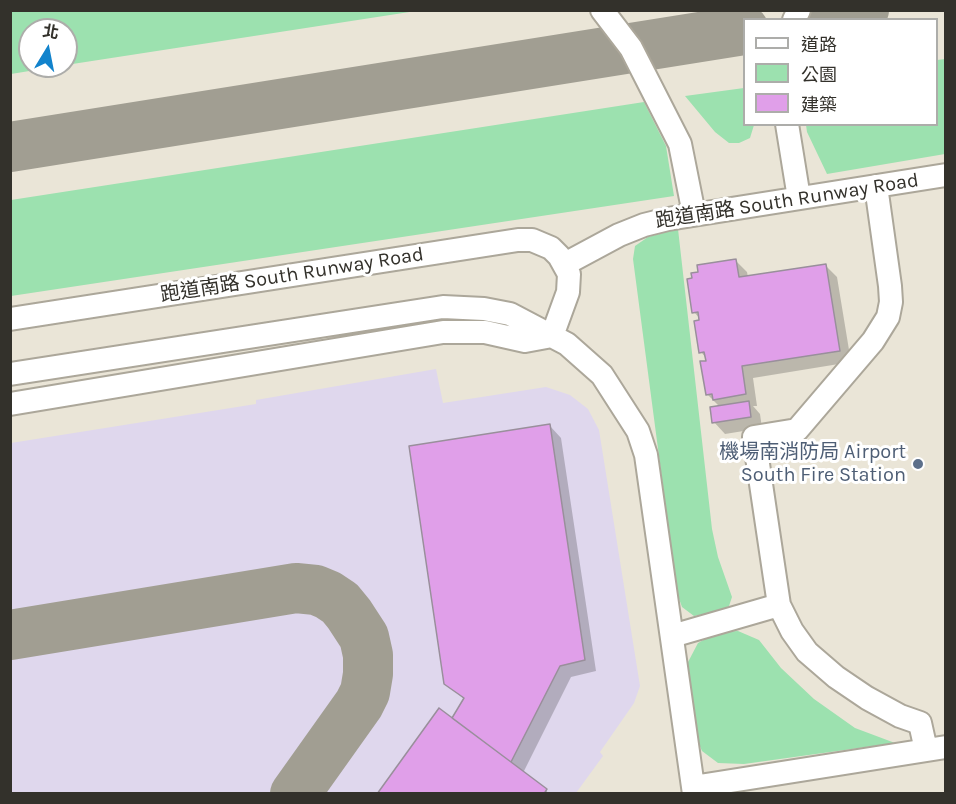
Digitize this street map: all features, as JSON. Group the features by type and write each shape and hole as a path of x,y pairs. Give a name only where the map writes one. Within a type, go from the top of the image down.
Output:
{"lane":[{"path":"602,10 631,48 680,144 694,214"},
{"path":"787,126 799,198"},
{"name":"跑道南路 South Runway Road","path":"10,319 504,241 532,240 543,243 565,264 619,235 644,225 694,214 945,175"},
{"path":"10,374 424,309 443,307 484,309 510,314 567,344 602,375 638,431 646,455 694,790 936,749 920,723 900,716 867,698 836,677 807,652 792,631 779,605 754,437 797,430 873,341 888,317 891,302 890,286 876,186"},
{"path":"552,336 568,292 569,274 565,264"},
{"path":"10,404 443,332 485,332 525,341 552,336"},
{"path":"672,636 779,605"}],"shaded area":[{"path":"436,369 443,403 546,387 570,395 588,409 599,430 640,686 634,703 600,752 603,756 576,793 11,794 11,443 256,404 256,400"}],"green space":[{"path":"11,10 416,10 78,63 78,18 18,18 18,73 11,74"},
{"path":"945,59 945,154 827,174 806,126 938,126 938,60"},
{"path":"743,88 743,126 754,126 750,138 739,143 729,143 715,132 685,96"},
{"path":"644,102 666,146 674,196 11,296 11,200"},
{"path":"678,229 712,529 718,557 732,597 729,606 720,611 694,616 682,607 677,593 633,259 635,246 648,237"},
{"path":"738,631 759,640 781,668 814,699 855,728 895,743 744,764 718,763 702,751 694,733 687,664 698,643 718,632"}],"building":[{"name":"機場南消防局 Airport South Fire Station","path":"736,259 739,277 826,264 840,351 742,366 746,394 713,400 712,394 706,395 700,361 706,361 704,352 699,353 694,321 699,320 698,312 692,313 687,279 692,278 691,273 698,272 697,265"},
{"path":"749,401 751,417 712,423 710,407"},
{"path":"550,424 585,660 560,666 511,762 452,718 464,698 444,684 409,446"},
{"path":"439,708 547,789 544,794 377,794"}],"taxiway":[{"path":"819,18 864,10"},
{"path":"10,147 743,30"},
{"path":"10,635 296,588 316,590 328,595 340,603 364,637 368,655 368,674 365,692 359,704 295,794"}],"place":[{"name":"機場南消防局 Airport South Fire Station","path":"918,464"}]}
